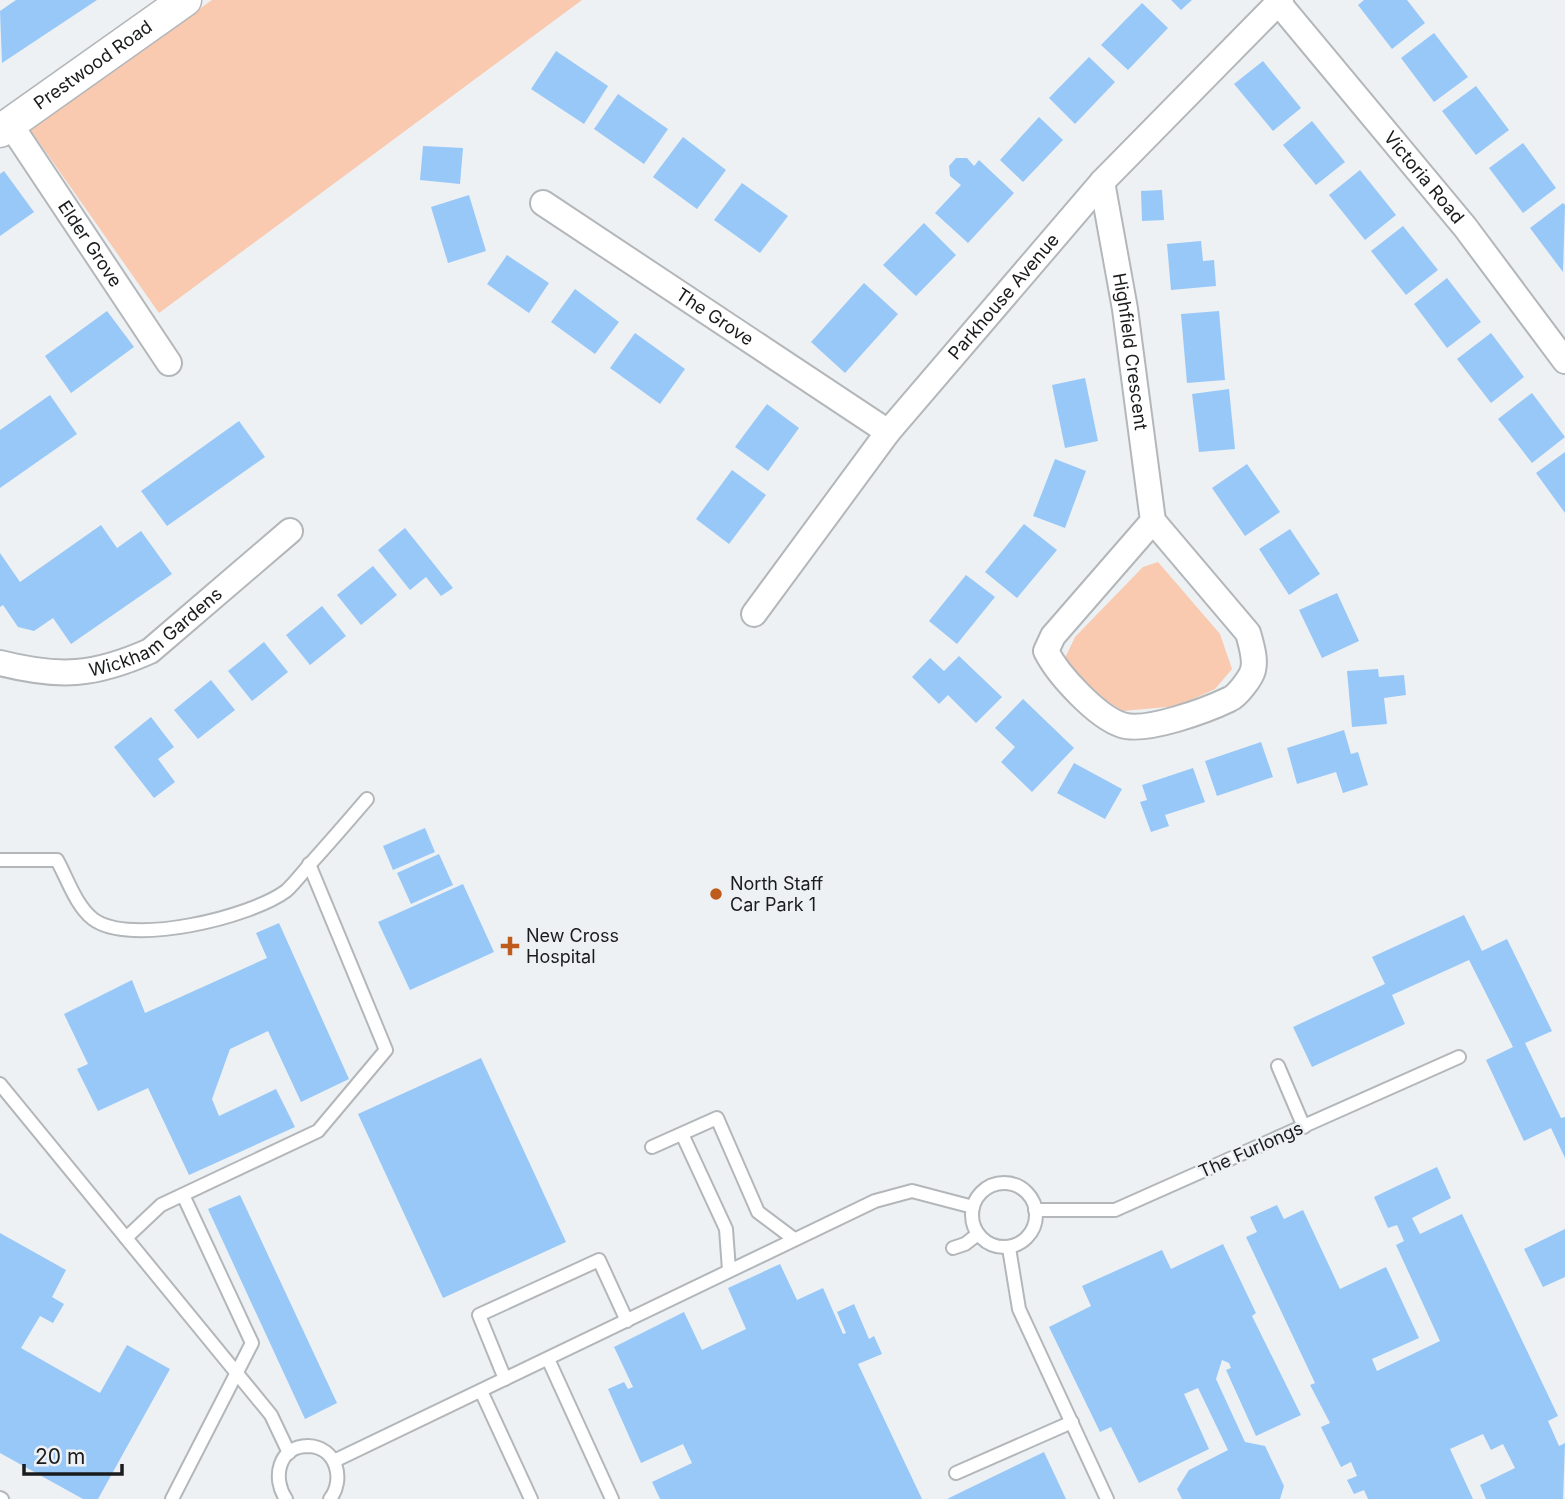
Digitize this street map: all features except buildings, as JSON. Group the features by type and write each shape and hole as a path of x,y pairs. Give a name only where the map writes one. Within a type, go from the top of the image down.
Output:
{"street":[{"name":"Prestwood Road","path":"5,128 185,0"},
{"name":"Parkhouse Avenue","path":"754,614 888,432 1102,182 1278,0"},
{"name":"Victoria Road","path":"1278,0 1465,227 1565,361"},
{"name":"Elder Grove","path":"5,128 169,363"},
{"name":"Highfield Crescent","path":"1102,182 1125,309 1153,521"},
{"name":"The Grove","path":"543,203 888,432"},
{"path":"1153,521 1248,633 1253,671 1233,698 1144,728 1125,726 1107,719 1054,667 1046,651 1053,636 1153,521"},
{"name":"Wickham Gardens","path":"0,663 51,675 86,672 124,663 150,651 290,531"}],"lane":[{"path":"0,860 57,860 82,907 92,919 105,925 138,932 205,922 257,906 286,891 368,799"},
{"path":"126,1238 161,1205 318,1131 386,1050 309,864"},
{"name":"The Furlongs","path":"1035,1210 1115,1210 1459,1057"},
{"path":"1278,1066 1304,1126"},
{"path":"0,1084 271,1415 289,1453"},
{"path":"652,1147 716,1118 758,1212 794,1239"},
{"path":"682,1134 726,1229 729,1270"},
{"path":"1000,1183 1021,1188 1030,1196 1035,1210 1034,1227 1028,1237 1009,1248 988,1244 978,1234 971,1220 973,1207 981,1191 1000,1183"},
{"path":"334,1461 875,1201 912,1191 973,1207"},
{"path":"172,1499 252,1343 183,1195"},
{"path":"953,1248 965,1244 978,1234"},
{"path":"1009,1248 1019,1309 1107,1499"},
{"path":"505,1379 479,1315 599,1259 626,1321"},
{"path":"548,1359 612,1499"},
{"path":"481,1391 531,1499"},
{"path":"956,1473 1072,1422"},
{"path":"286,1499 280,1490 278,1471 289,1453 308,1447 327,1454 334,1461 339,1480 330,1499"}],"shaded area":[{"path":"212,0 582,0 159,313 29,128"},
{"path":"1158,562 1220,634 1232,669 1215,689 1178,706 1123,711 1097,695 1065,658 1075,637 1143,567"}],"place":[{"name":"North Staff Car Park 1","path":"716,894"},
{"name":"New Cross Hospital","path":"510,946"}]}
